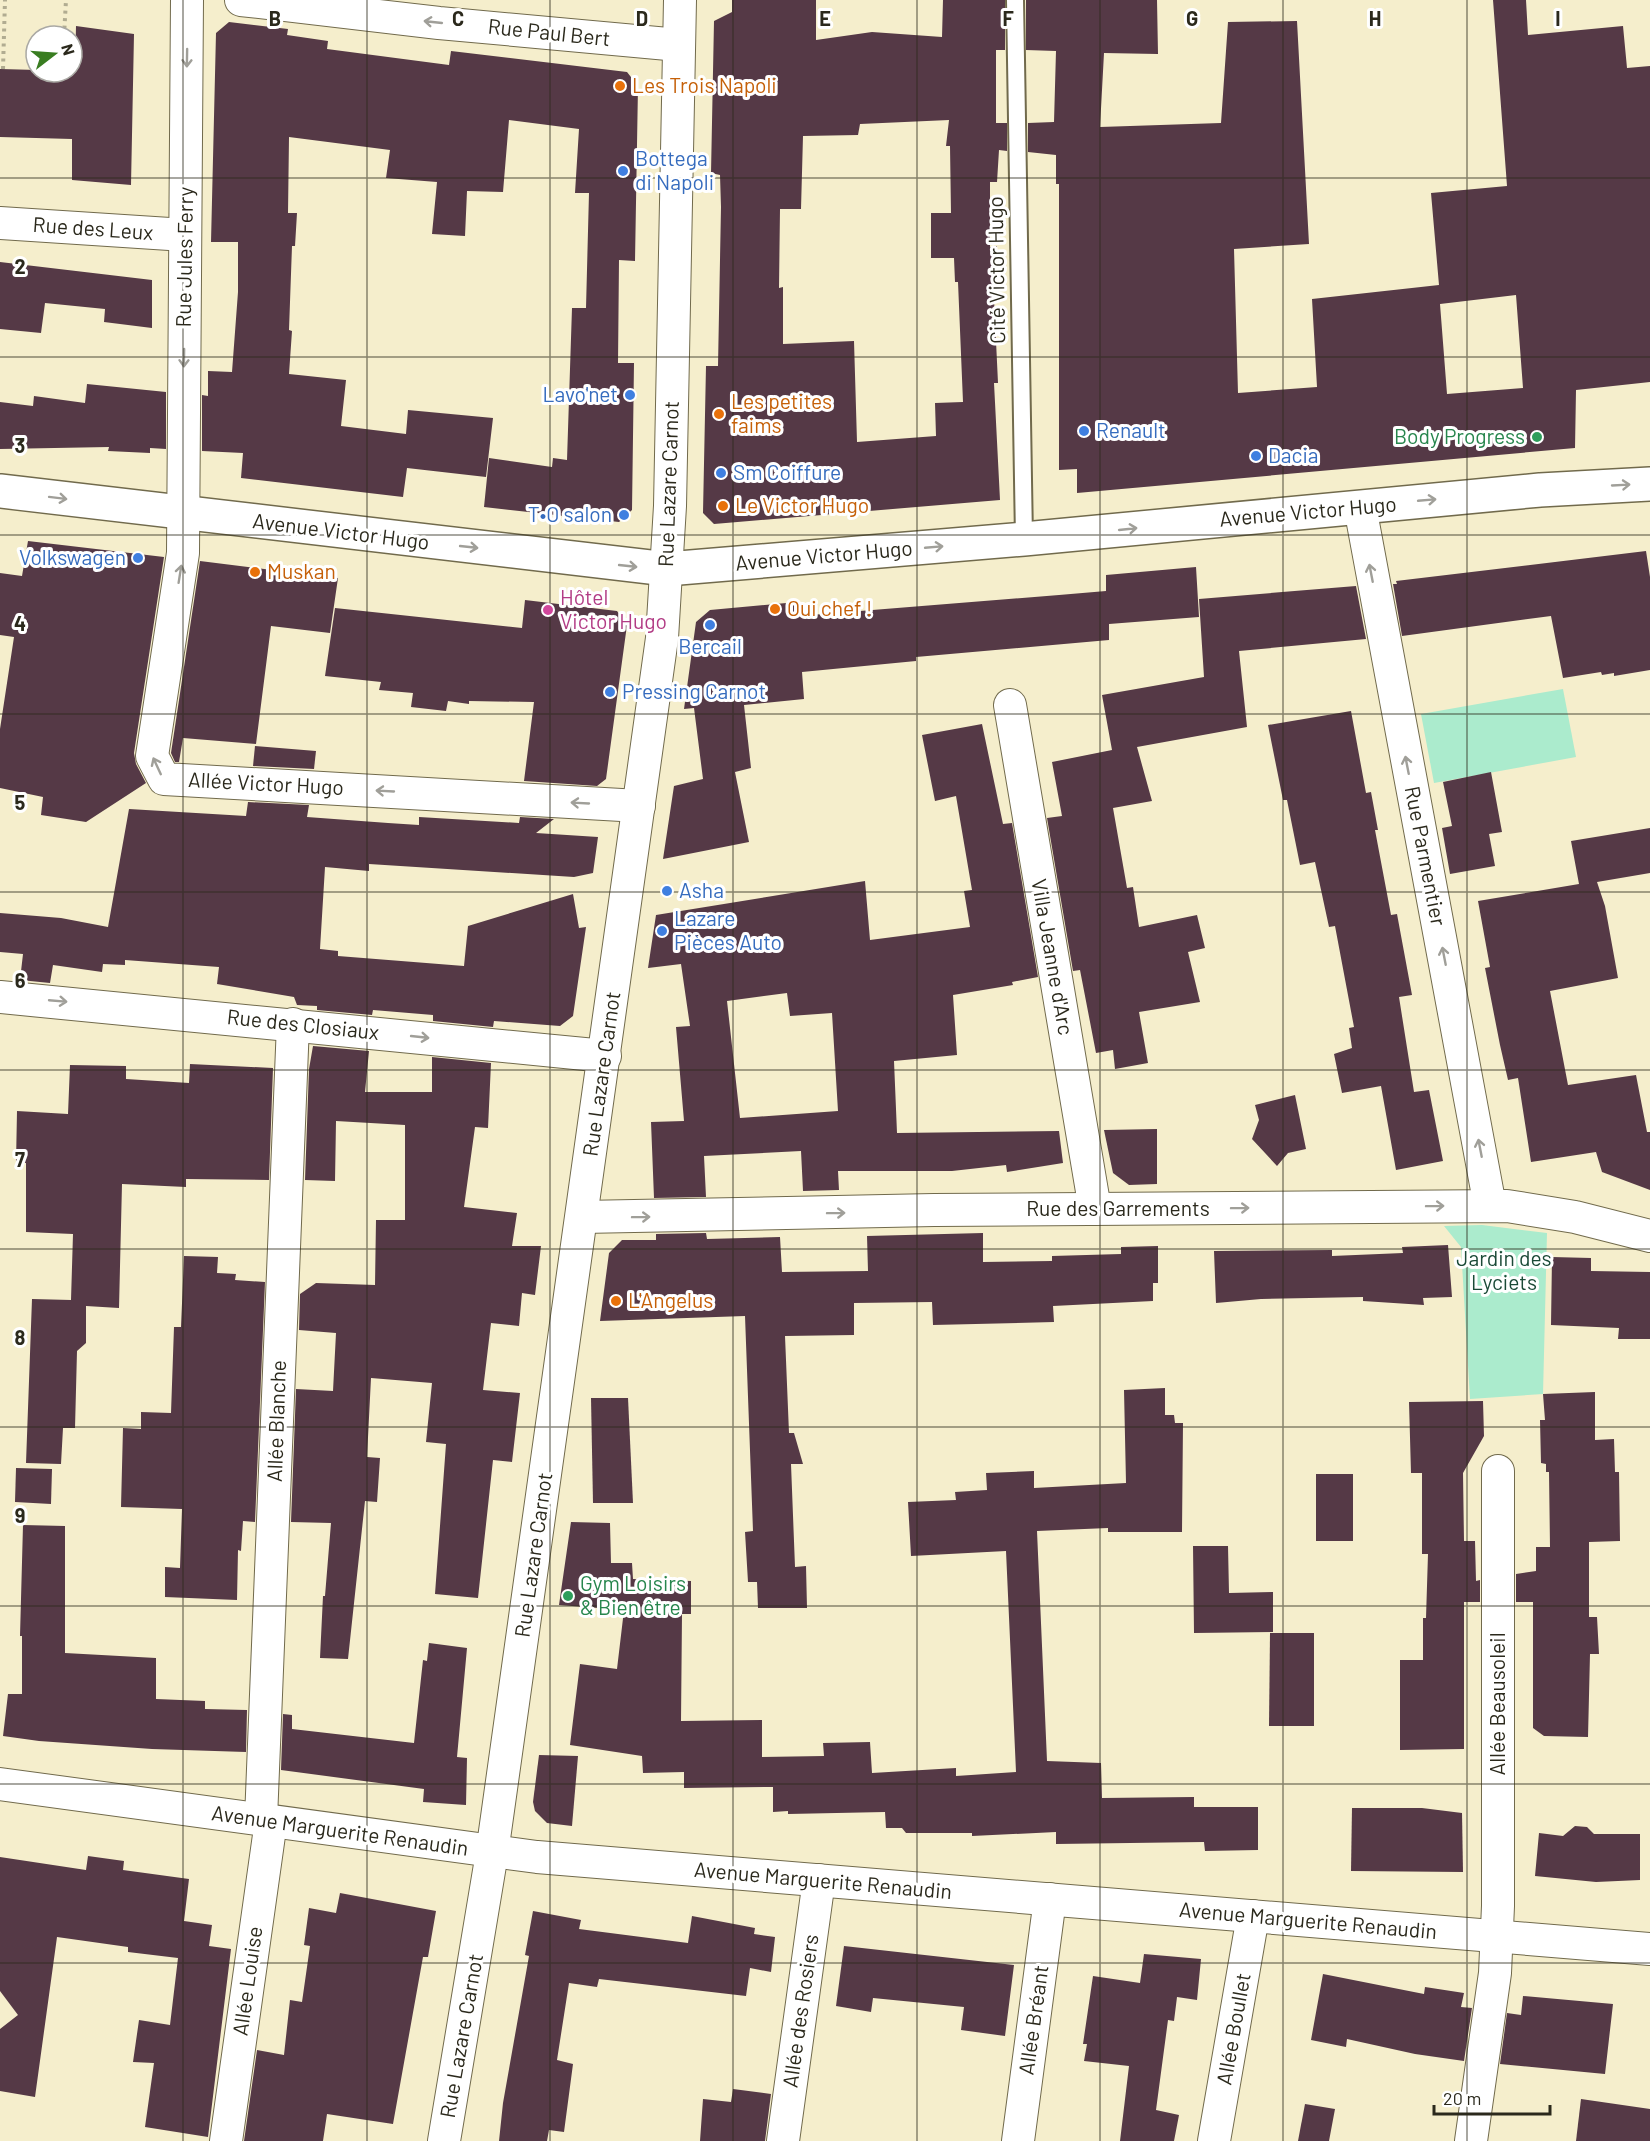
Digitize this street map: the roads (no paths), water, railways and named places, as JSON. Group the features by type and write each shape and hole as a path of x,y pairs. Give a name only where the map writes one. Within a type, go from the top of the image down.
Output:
{"street":[{"name":"Rue Jules Ferry","path":"182,514 187,0"},
{"name":"Rue Paul Bert","path":"241,0 439,23 679,45"},
{"name":"Rue Lazare Carnot","path":"444,2141 492,1852 662,638 670,506 680,0"},
{"name":"Rue des Leux","path":"0,223 185,235"},
{"name":"Avenue Victor Hugo","path":"0,491 666,569 1024,539 1540,490 1650,484"},
{"name":"Rue Parmentier","path":"1360,507 1490,1206"},
{"name":"Allée Victor Hugo","path":"182,514 183,553 152,756 164,779 639,807"},
{"name":"Villa Jeanne d'Arc","path":"1010,705 1095,1209"},
{"name":"Rue des Closiaux","path":"0,997 605,1056"},
{"name":"Allée Blanche","path":"266,1820 293,1024"},
{"name":"Rue des Garrements","path":"582,1217 1095,1209 1507,1206 1575,1217 1650,1236"},
{"name":"Allée Beausoleil","path":"1471,2141 1495,1972 1497,1936 1498,1471"},
{"name":"Avenue Marguerite Renaudin","path":"0,1784 492,1852 1650,1949"},
{"name":"Allée Louise","path":"226,2141 266,1820"},
{"name":"Allée des Rosiers","path":"783,2141 819,1880"},
{"name":"Allée Bréant","path":"1018,2141 1050,1899"},
{"name":"Allée Boullet","path":"1214,2141 1253,1916"}],"lane":[{"name":"Cité Victor Hugo","path":"1015,0 1024,539"}],"place":[{"name":"Les Trois Napoli","path":"620,86"},
{"name":"Bottega di Napoli","path":"623,171"},
{"name":"Lavo'net","path":"630,395"},
{"name":"Les petites faims","path":"719,414"},
{"name":"Renault","path":"1084,431"},
{"name":"Body Progress","path":"1537,437"},
{"name":"Dacia","path":"1256,456"},
{"name":"Sm Coiffure","path":"721,473"},
{"name":"Le Victor Hugo","path":"723,506"},
{"name":"T•O salon","path":"624,515"},
{"name":"Volkswagen","path":"138,558"},
{"name":"Muskan","path":"255,572"},
{"name":"Oui chef !","path":"775,609"},
{"name":"Hôtel Victor Hugo","path":"548,610"},
{"name":"Bercail","path":"710,625"},
{"name":"Pressing Carnot","path":"610,692"},
{"name":"Asha","path":"667,891"},
{"name":"Lazare Pièces Auto","path":"662,931"},
{"name":"L'Angelus","path":"616,1301"},
{"name":"Gym Loisirs & Bien être","path":"568,1596"}],"park label":[{"name":"Jardin des Lyciets","path":"1504,1271"}]}
